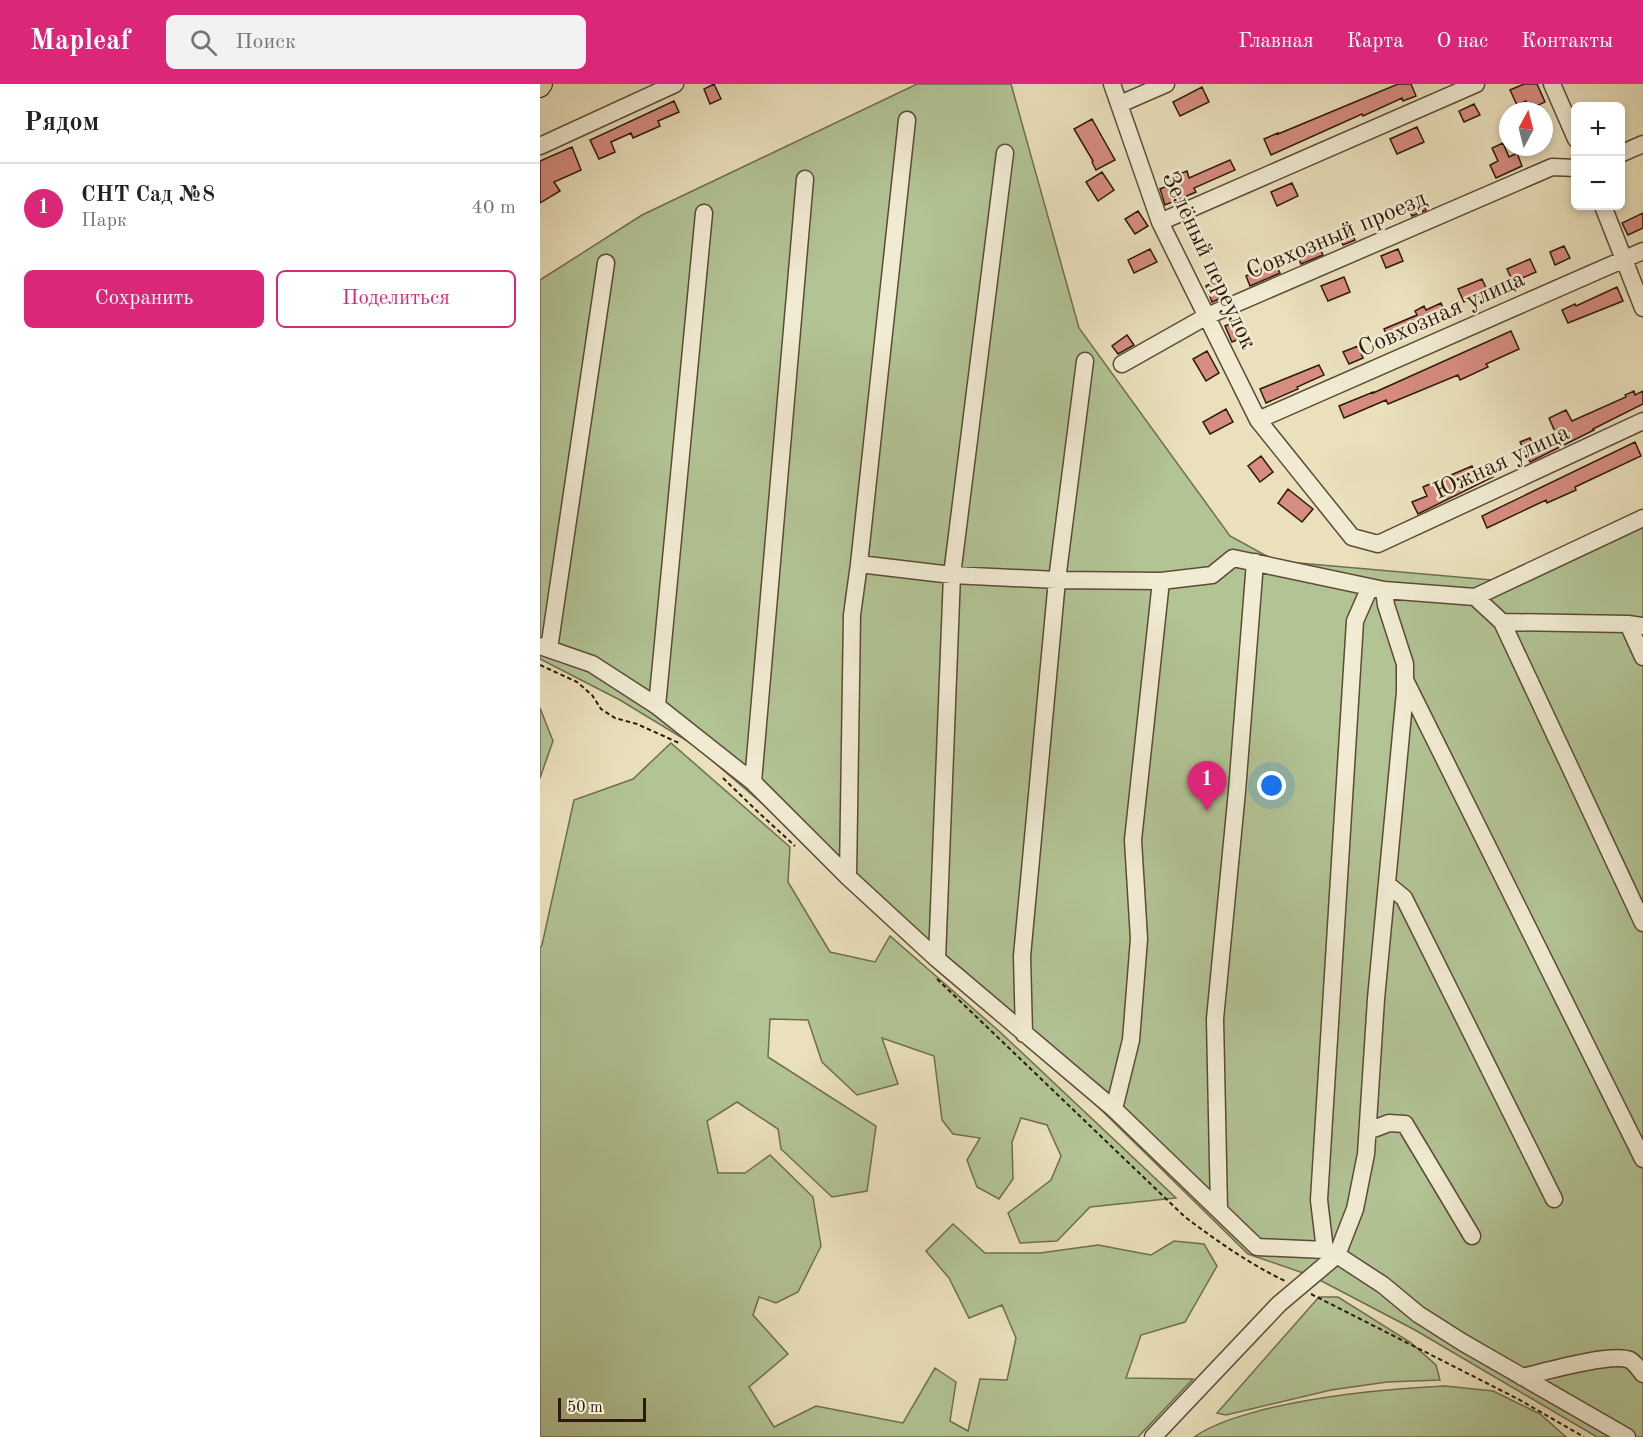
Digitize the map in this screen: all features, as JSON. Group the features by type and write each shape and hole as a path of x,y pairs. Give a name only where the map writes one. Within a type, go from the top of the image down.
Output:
{"street":[{"path":"540,146 675,84"},
{"name":"Зелёный переулок","path":"1112,84 1160,222 1258,420 1352,537 1378,544"},
{"path":"1120,104 1166,84"},
{"path":"1160,222 1476,84"},
{"path":"1552,84 1571,129"},
{"path":"848,877 852,615 907,120"},
{"path":"1625,152 1643,144"},
{"path":"937,959 952,575 1005,153"},
{"name":"Совхозный проезд","path":"1122,364 1207,316 1552,167 1571,168"},
{"path":"753,782 805,179"},
{"path":"1605,210 1643,308"},
{"path":"657,706 704,213"},
{"name":"Совхозная улица","path":"1258,420 1643,251"},
{"path":"606,263 544,648 592,664 657,706 753,782 848,877 937,959 1114,1109 1257,1247 1331,1252 1383,1285 1418,1314 1462,1342 1627,1437"},
{"path":"1024,1034 1022,956 1057,580 1085,361"},
{"name":"Южная улица","path":"1378,544 1643,421"},
{"path":"859,564 952,575 1057,580 1161,581 1212,575 1233,558 1377,588 1475,597 1643,518"},
{"path":"1220,1210 1215,1019 1237,791 1255,562"},
{"path":"1114,1109 1131,1040 1139,939 1133,840 1161,581"},
{"path":"1153,1437 1331,1252 1354,1209 1366,1154 1376,999 1405,678 1405,664 1386,605 1377,588"},
{"path":"1331,1252 1319,1200 1355,621 1377,588"},
{"path":"1475,597 1502,622 1643,923"},
{"path":"1502,622 1635,625 1643,657"},
{"path":"1405,678 1643,1159"},
{"path":"1387,884 1404,898 1554,1199"},
{"path":"1368,1131 1389,1123 1405,1125 1472,1236"},
{"path":"1522,1377 1601,1359 1619,1358 1629,1360 1638,1366 1643,1374"}],"green space":[{"path":"917,84 1011,84 1079,328 1230,536 1276,561 1503,581 1643,515 1643,1437 1597,1437 1415,1330 1312,1276 1248,1254 1024,1034 848,877 694,745 620,700 540,659 540,280 642,215"},
{"path":"540,708 553,741 540,778"},
{"path":"671,743 790,847 788,882 830,952 875,962 890,936 1000,1032 1176,1198 1090,1207 1057,1241 1020,1243 1008,1213 1051,1180 1061,1156 1047,1125 1021,1118 1012,1142 1013,1179 999,1199 977,1187 967,1160 980,1138 953,1134 942,1120 934,1056 882,1038 898,1084 857,1095 822,1062 808,1020 770,1019 768,1057 876,1126 867,1191 832,1197 781,1149 778,1129 737,1102 707,1121 718,1173 745,1173 770,1155 813,1197 821,1246 798,1292 776,1303 759,1297 753,1315 788,1354 749,1387 774,1427 816,1406 903,1423 935,1368 956,1382 950,1421 968,1431 980,1379 1007,1380 1016,1338 1002,1305 969,1318 949,1278 926,1251 953,1224 985,1253 1040,1253 1098,1245 1151,1255 1174,1241 1204,1244 1217,1266 1185,1322 1141,1335 1126,1378 1193,1379 1138,1437 540,1437 540,948 574,800 633,779"},
{"path":"1319,1297 1338,1297 1410,1342 1436,1365 1440,1380 1387,1382 1331,1390 1226,1415 1217,1413"},
{"path":"1445,1386 1493,1391 1540,1414 1566,1437 1194,1437 1226,1421 1307,1400"}],"building":[{"path":"714,84 721,99 710,104 704,89"},
{"path":"1398,84 1411,84 1416,96 1403,101 1402,98 1363,116 1362,114 1271,155 1264,139"},
{"path":"1524,84 1537,84 1545,102 1516,102 1510,90"},
{"path":"1202,87 1209,102 1180,116 1173,102"},
{"path":"674,101 679,112 658,121 660,126 633,138 631,133 611,142 615,152 599,159 590,140"},
{"path":"1474,104 1480,115 1464,122 1459,111"},
{"path":"1092,119 1115,160 1096,170 1074,129"},
{"path":"1417,127 1424,142 1397,154 1390,139"},
{"path":"1499,145 1499,156 1518,156 1522,166 1496,178 1490,165 1498,161 1492,148"},
{"path":"572,147 581,170 554,182 560,191 540,203 540,161"},
{"path":"1230,160 1235,170 1194,188 1196,192 1165,205 1160,189 1172,184 1171,181 1176,179 1174,176 1187,171 1189,178"},
{"path":"1102,172 1114,190 1098,201 1086,182"},
{"path":"1292,183 1298,196 1277,206 1271,192"},
{"path":"1419,195 1426,210 1412,216 1405,201"},
{"path":"1138,211 1148,226 1135,234 1125,219"},
{"path":"1643,213 1643,228 1628,235 1622,223"},
{"path":"1348,225 1355,240 1343,245 1337,230"},
{"path":"1317,242 1323,255 1301,264 1296,252"},
{"path":"1564,246 1570,258 1555,265 1550,252"},
{"path":"1150,249 1157,262 1134,273 1128,260"},
{"path":"1398,249 1403,261 1386,268 1381,256"},
{"path":"1273,258 1280,273 1250,286 1246,276 1261,269 1258,265"},
{"path":"1530,259 1536,272 1513,282 1507,269"},
{"path":"1344,277 1350,292 1328,301 1321,286"},
{"path":"1221,279 1228,295 1212,302 1206,286"},
{"path":"1482,279 1488,292 1464,302 1458,289"},
{"path":"1617,287 1623,301 1568,323 1562,310"},
{"path":"1441,303 1445,313 1389,341 1384,329 1417,315 1415,311 1424,306 1426,310"},
{"path":"1240,320 1247,336 1232,342 1225,326"},
{"path":"1511,331 1519,349 1486,364 1488,367 1460,380 1458,375 1388,404 1386,400 1344,418 1339,406"},
{"path":"1127,335 1134,345 1118,354 1112,346"},
{"path":"1358,346 1363,358 1349,364 1343,352"},
{"path":"1207,351 1219,373 1206,381 1193,359"},
{"path":"1319,365 1324,375 1266,403 1260,389"},
{"path":"1634,391 1635,395 1643,391 1643,404 1530,462 1520,442 1530,438 1533,445 1556,434 1549,418 1566,410 1572,421 1626,397 1625,395"},
{"path":"1226,409 1233,422 1210,434 1203,422"},
{"path":"1635,442 1641,456 1575,487 1576,490 1547,503 1546,500 1487,528 1482,516"},
{"path":"1261,456 1273,472 1260,482 1248,466"},
{"path":"1472,466 1475,473 1488,466 1493,477 1418,514 1412,502 1427,496 1423,487"},
{"path":"1288,489 1313,509 1302,522 1278,503"}],"place":[{"name":"СНТ Сад №8","path":"1207,811"}]}
